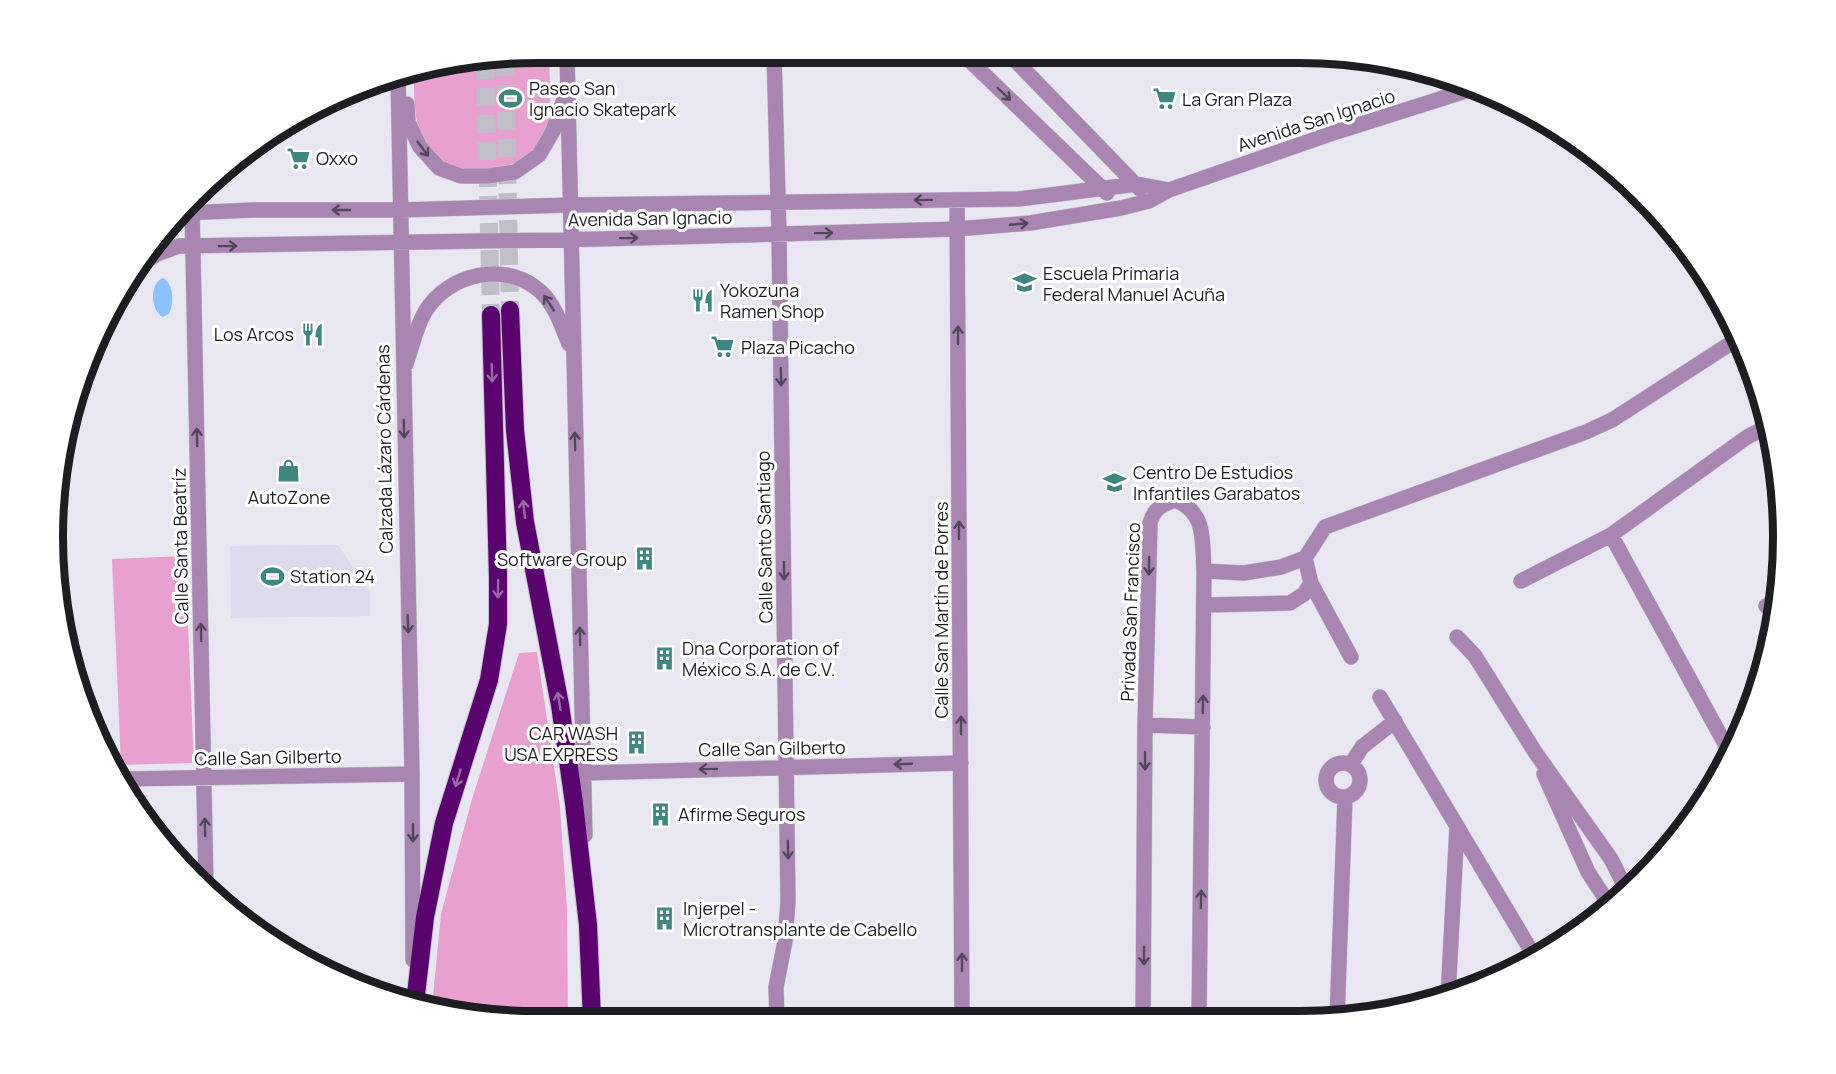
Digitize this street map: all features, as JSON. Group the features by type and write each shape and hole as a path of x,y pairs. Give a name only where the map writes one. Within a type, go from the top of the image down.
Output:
{"highway":[{"path":"510,310 515,430 525,522 560,705 588,925 592,1011"},
{"name":"Calzada Lázaro Cárdenas","path":"415,995 425,916 444,823 489,680 498,624 491,315"}],"street":[{"path":"567,63 588,925"},
{"name":"Calle Santo Santiago","path":"774,63 779,202 788,902 785,941 776,987 777,1011"},
{"path":"972,63 1121,208"},
{"path":"1018,63 1137,184 1149,201"},
{"path":"406,81 408,122 420,147 439,168 461,176 488,176 515,172 539,154 553,132 568,84"},
{"name":"Calzada Lázaro Cárdenas","path":"398,84 412,774 414,995"},
{"name":"Avenida San Ignacio","path":"157,254 179,246 779,234 957,229 1030,223 1149,201 1169,189 1462,92"},
{"name":"Avenida San Ignacio","path":"194,210 399,210 570,205 1019,199 1137,184 1169,189"},
{"name":"Calle San Martín de Porres","path":"957,200 962,1011"},
{"name":"Calle Santa Beatríz","path":"190,214 193,246 206,876"},
{"path":"403,371 425,312 446,288 473,276 498,273 522,280 542,292 559,318 574,355"},
{"path":"1204,571 1244,573 1281,567 1305,558 1326,527 1603,424 1731,343"},
{"path":"1521,581 1611,535 1747,437 1761,430"},
{"name":"Privada San Francisco","path":"1143,1011 1145,726 1150,523 1154,511 1161,505 1175,500 1185,504 1196,514 1201,528 1204,571 1199,1011"},
{"path":"1611,535 1725,744"},
{"path":"1305,558 1311,583 1351,657"},
{"path":"1204,605 1290,603 1304,594 1311,583"},
{"path":"1456,637 1475,656 1535,752 1611,859 1623,883"},
{"path":"1380,697 1531,950"},
{"path":"1351,764 1362,747 1395,721"},
{"path":"1145,726 1203,727"},
{"path":"1535,752 1588,872 1606,898"},
{"path":"1343,762 1351,764 1360,776 1358,790 1345,798 1330,792 1326,785 1329,770 1335,764 1343,762"},
{"name":"Calle San Gilberto","path":"584,772 961,763"},
{"name":"Calle San Gilberto","path":"130,779 412,774"},
{"path":"1337,1009 1345,798"},
{"path":"1449,986 1457,826"}],"shaded area":[{"path":"549,63 549,121 544,139 535,150 507,166 490,170 472,170 456,168 442,162 425,143 418,124 414,79 475,67"},
{"path":"338,545 370,592 370,616 231,618 230,546"},
{"path":"185,556 194,763 122,765 121,763 112,559"},
{"path":"537,652 560,807 567,909 568,1011 506,1010 433,999 441,914 472,799 519,653"}],"water":[{"path":"163,278 171,289 172,305 169,314 163,317 156,309 153,291 158,281"}],"tunnel":[{"path":"505,64 510,310"},
{"path":"485,66 491,315"}],"place":[{"name":"Paseo San Ignacio Skatepark","path":"511,98"},
{"name":"La Gran Plaza","path":"1164,99"},
{"name":"Oxxo","path":"298,158"},
{"name":"Escuela Primaria Federal Manuel Acuña","path":"1025,283"},
{"name":"Yokozuna Ramen Shop","path":"702,300"},
{"name":"Los Arcos","path":"312,334"},
{"name":"Plaza Picacho","path":"723,347"},
{"name":"AutoZone","path":"289,471"},
{"name":"Centro De Estudios Infantiles Garabatos","path":"1115,482"},
{"name":"Software Group","path":"645,559"},
{"name":"Station 24","path":"272,576"},
{"name":"Dna Corporation of México S.A. de C.V.","path":"664,658"},
{"name":"CAR WASH USA EXPRESS","path":"636,743"},
{"name":"Afirme Seguros","path":"660,814"},
{"name":"Injerpel - Microtransplante de Cabello","path":"665,918"}]}
